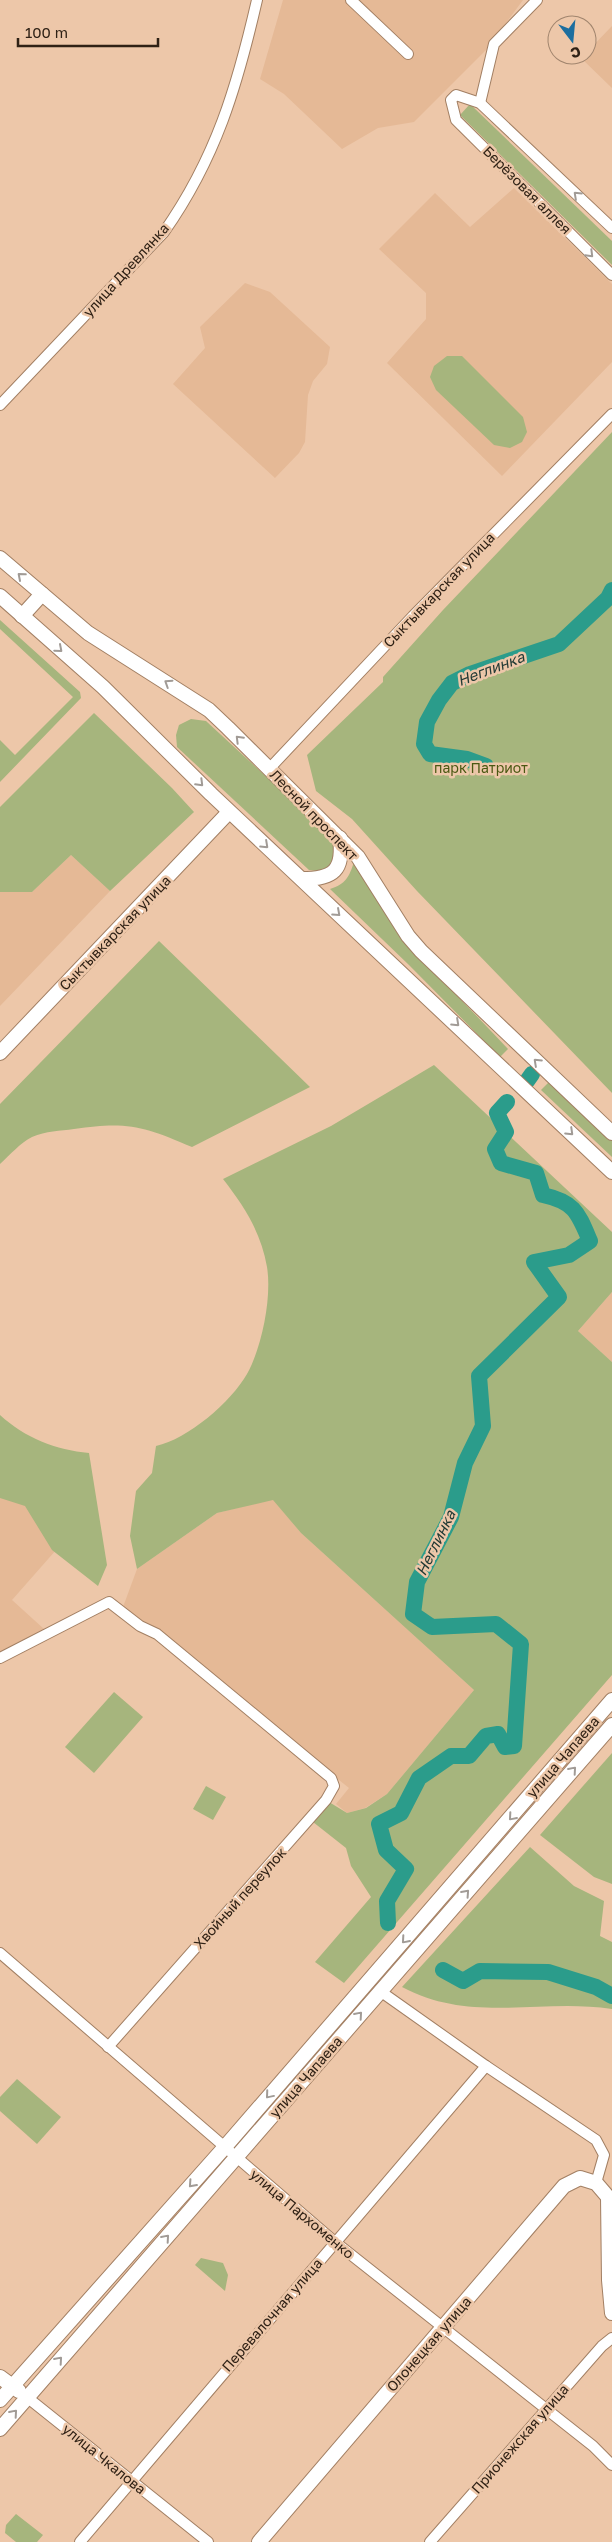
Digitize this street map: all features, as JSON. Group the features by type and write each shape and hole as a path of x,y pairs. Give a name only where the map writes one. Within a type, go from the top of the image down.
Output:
{"main road":[{"name":"Лесной проспект","path":"0,558 88,633 209,710 358,857 408,936 421,951 612,1133"},
{"path":"22,616 42,594"},
{"path":"0,596 103,687 230,812 612,1172"},
{"name":"Сыктывкарская улица","path":"0,1053 230,812"},
{"path":"302,879 322,878 336,870 341,863 340,838"},
{"name":"улица Чапаева","path":"0,2400 224,2148 612,1700"},
{"name":"улица Чапаева","path":"0,2429 612,1725"},
{"name":"Олонецкая улица","path":"259,2542 564,2186 580,2178 596,2183"},
{"path":"596,2183 608,2197 609,2280 612,2313"},
{"name":"улица Чкалова","path":"0,2377 28,2398"}],"street":[{"name":"улица Древлянка","path":"0,405 164,232 185,201 223,123 238,78 257,0"},
{"path":"351,0 408,54"},
{"path":"537,0 494,44 480,103 612,228"},
{"name":"Берёзовая аллея","path":"480,103 456,96 451,100 456,120 612,275"},
{"name":"Сыктывкарская улица","path":"269,769 414,616 612,414"},
{"name":"Хвойный переулок","path":"0,1658 109,1602 140,1626 157,1634 331,1778 334,1786 331,1794 108,2047"},
{"name":"улица Пархоменко","path":"0,1953 335,2242 445,2327 593,2446 612,2465"},
{"path":"380,1991 486,2066 596,2140 604,2155 596,2183"},
{"name":"Перевалочная улица","path":"80,2542 486,2066"},
{"name":"Прионежская улица","path":"430,2542 602,2346 612,2338"},
{"name":"улица Чкалова","path":"28,2398 208,2542"}],"shaded area":[{"path":"283,0 523,0 486,50 414,122 378,128 342,149 284,94 260,79"},
{"path":"612,26 612,88 588,65 597,65 597,42"},
{"path":"514,188 612,284 612,362 502,476 387,363 426,319 426,293 379,249 435,193 470,227"},
{"path":"245,283 270,292 330,347 327,364 313,381 308,395 305,442 299,453 275,478 173,384 205,348 200,327"},
{"path":"71,855 110,891 0,1006 0,892 32,892"},
{"path":"612,1292 612,1362 578,1331"},
{"path":"0,1480 71,1533 12,1600 44,1629 0,1653"},
{"path":"273,1499 301,1533 474,1690 387,1794 365,1808 347,1813 336,1804 349,1788 123,1607 137,1569 217,1513"}],"green space":[{"path":"470,104 612,241 612,265 460,115"},
{"path":"447,356 462,356 523,417 527,432 522,442 510,448 494,445 436,390 430,377 434,366"},
{"name":"парк Патриот","path":"612,432 612,1093 417,891 352,819 316,791 307,755 383,682 383,677 443,610"},
{"path":"0,620 80,692 81,698 0,782 0,740 15,755 73,697 0,629"},
{"path":"94,713 172,788 194,812 110,891 71,855 32,892 0,892 0,807"},
{"path":"191,719 206,721 336,841 340,858 326,872 309,870 177,747 176,735 179,725"},
{"path":"354,862 405,937 445,983 508,1049 500,1057 330,889 340,885 346,879"},
{"path":"159,941 310,1087 192,1147 147,1130 108,1125 37,1135 19,1146 0,1164 0,1104"},
{"path":"434,1065 612,1232 612,1292 578,1331 612,1362 612,1675 344,1983 315,1962 371,1897 351,1866 346,1848 313,1822 329,1802 347,1813 366,1808 387,1794 474,1690 301,1533 273,1500 217,1513 137,1569 130,1536 136,1491 152,1473 156,1446 195,1428 231,1396 247,1374 261,1336 268,1293 267,1267 264,1254 251,1220 223,1179 331,1126"},
{"path":"551,1080 612,1138 612,1157 541,1090"},
{"path":"0,1415 20,1430 41,1442 89,1453 107,1565 98,1586 52,1550 25,1506 0,1498"},
{"path":"114,1692 143,1717 94,1773 65,1747"},
{"path":"612,1753 612,1884 594,1877 540,1835"},
{"path":"206,1786 226,1797 213,1820 193,1809"},
{"path":"530,1847 574,1886 604,1901 600,1936 612,1942 612,2009 585,2006 480,2007 428,1998 402,1987"},
{"path":"17,2079 61,2117 37,2144 0,2111 0,2097"},
{"path":"201,2258 223,2263 228,2275 225,2291 195,2265"},
{"path":"16,2514 43,2535 37,2542 16,2542 5,2533 6,2525"}],"waterway":[{"name":"Неглинка","path":"486,766 467,759 430,754 424,744 427,722 439,700 452,683 470,674 559,644 608,598 612,590"},
{"name":"Неглинка","path":"527,1081 532,1074"},
{"name":"Неглинка","path":"388,1923 387,1901 406,1869 386,1850 379,1824 401,1813 419,1778 451,1756 469,1756 486,1736 498,1734 505,1747 514,1746 521,1644 496,1624 432,1627 413,1614 417,1582 451,1517 465,1463 483,1426 479,1376 559,1297 534,1262 569,1255 590,1241 578,1216 569,1205 543,1195 536,1173 501,1163 495,1149 506,1132 497,1113 507,1102"},
{"name":"Неглинка","path":"443,1970 463,1981 480,1971 548,1972 596,1987 612,1996"}]}
